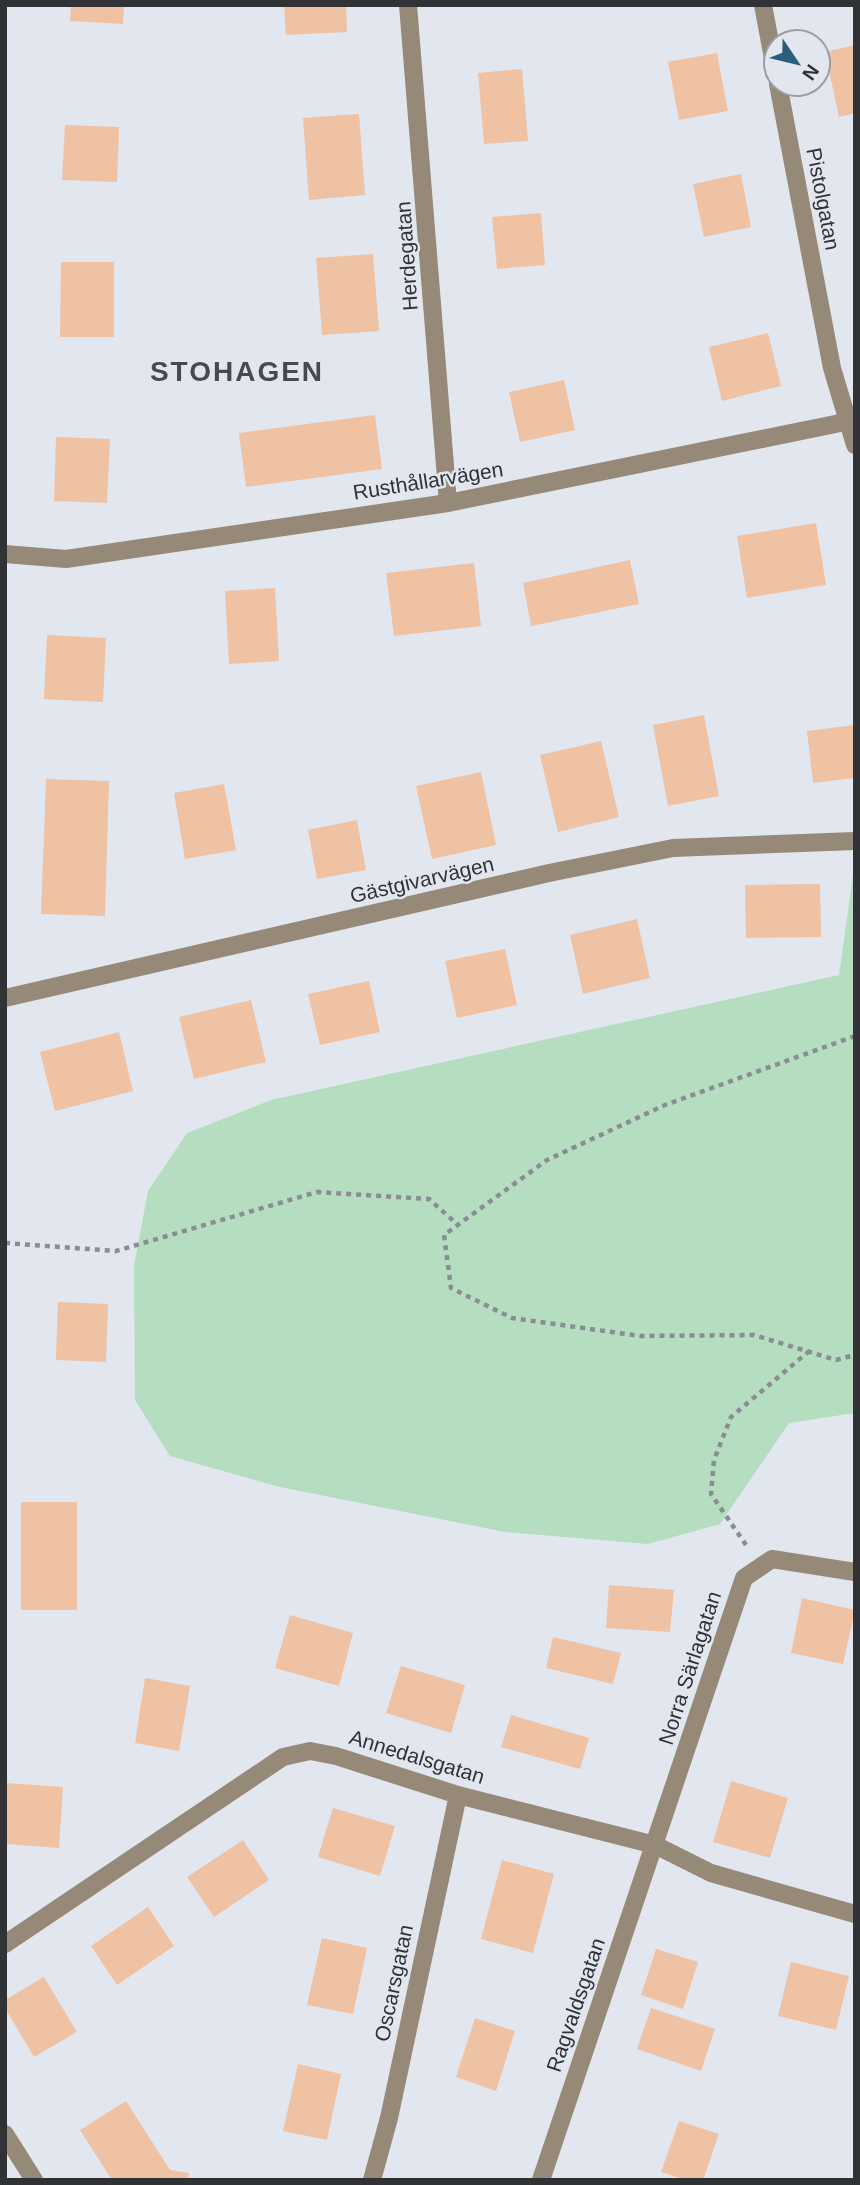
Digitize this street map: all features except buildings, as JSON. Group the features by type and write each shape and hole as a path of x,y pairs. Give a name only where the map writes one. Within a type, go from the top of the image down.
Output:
{"street":[{"name":"Herdegatan","path":"408,5 415,65 448,503"},
{"path":"763,5 767,28"},
{"name":"Pistolgatan","path":"781,98 832,368 851,421 855,445"},
{"name":"Rusthållarvägen","path":"5,554 66,559 448,503 851,421"},
{"name":"Gästgivarvägen","path":"5,998 549,873 673,848 855,841"},
{"path":"761,1566 772,1559 855,1572"},
{"name":"Norra Särlagatan","path":"655,1845 744,1578 761,1566"},
{"name":"Annedalsgatan","path":"5,1944 283,1757 310,1751 336,1756 458,1795 655,1845 711,1873 855,1914"},
{"name":"Oscarsgatan","path":"372,2180 389,2118 458,1795"},
{"name":"Ragvaldsgatan","path":"541,2180 655,1845"},
{"path":"5,2134 34,2180"}],"path":[{"path":"855,1036 665,1105 547,1160 444,1235 451,1288 512,1318 640,1336 754,1335 836,1360 855,1355"},
{"path":"5,1242 116,1251 317,1192 429,1199 458,1225"},
{"path":"761,1566 711,1494 714,1460 731,1417 808,1352"}],"green space":[{"path":"853,875 855,1413 789,1423 720,1524 648,1544 505,1532 280,1487 170,1456 135,1400 134,1266 148,1191 187,1133 271,1100 839,975"}],"district":[{"name":"STOHAGEN","path":"237,371"}]}
